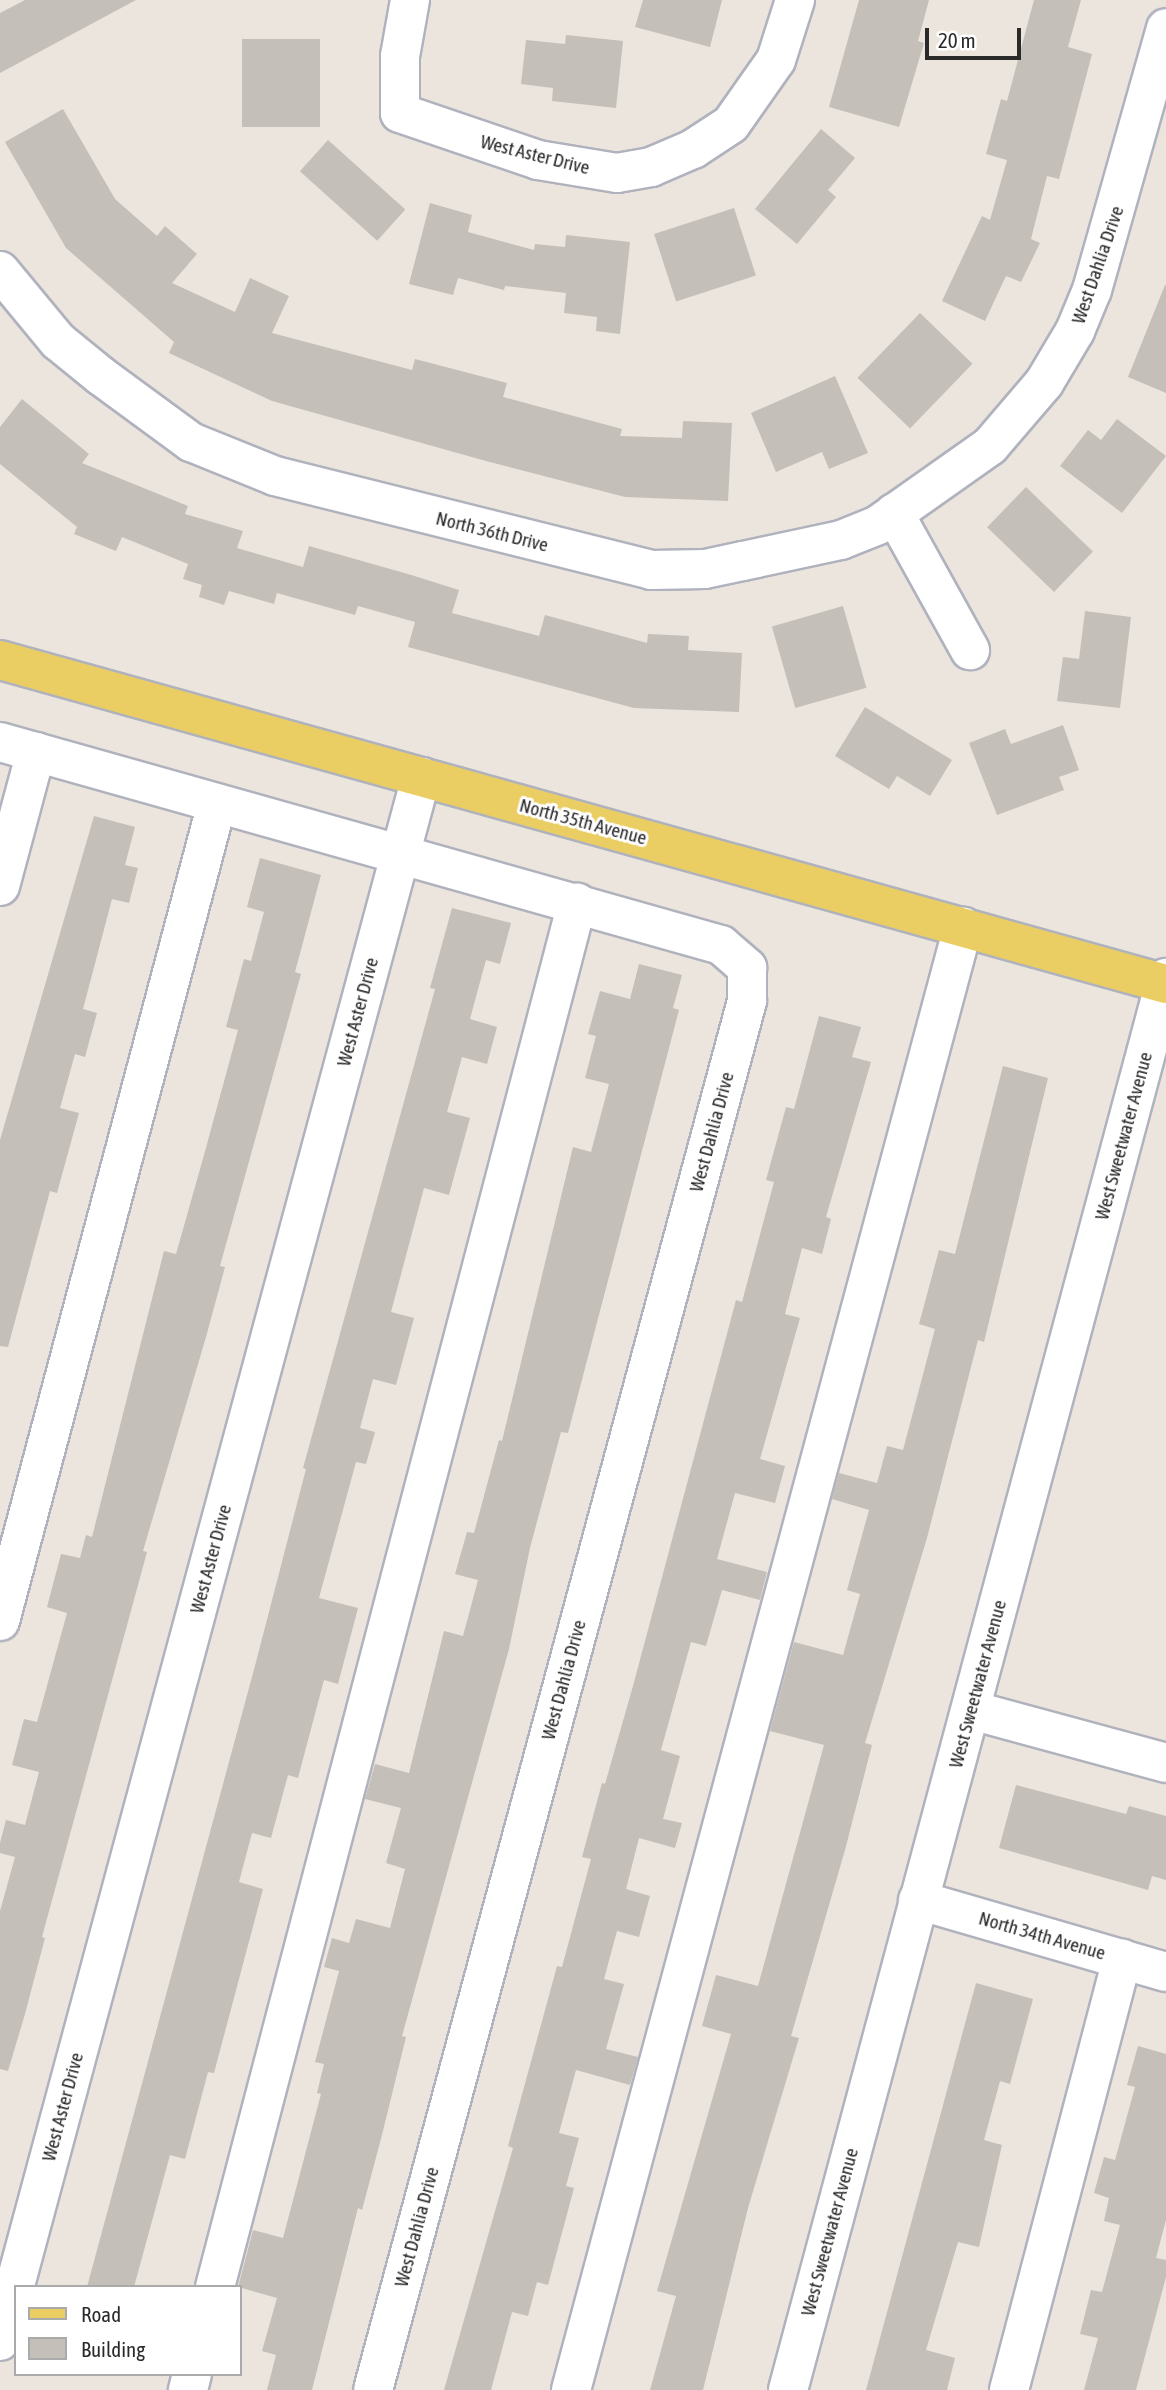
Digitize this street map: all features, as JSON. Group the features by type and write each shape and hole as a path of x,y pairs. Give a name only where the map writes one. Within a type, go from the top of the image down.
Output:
{"main road":[{"name":"North 35th Avenue","path":"0,660 1165,982"}],"street":[{"name":"West Aster Drive","path":"410,0 400,57 400,113 492,145 584,171 617,173 651,167 693,149 731,124 776,60 795,0"},
{"name":"West Dahlia Drive","path":"894,513 990,446 1044,383 1075,331 1123,189 1166,28"},
{"name":"North 36th Drive","path":"0,271 58,341 101,376 191,442 275,477 651,570 705,569 841,540 894,513"},
{"path":"894,513 970,650"},
{"path":"0,886 18,747 578,903 216,2285"},
{"name":"West Aster Drive","path":"15,2285 421,777"},
{"path":"0,1621 217,803"},
{"name":"West Dahlia Drive","path":"373,2390 747,1001 747,968 721,945 578,903"},
{"path":"571,2390 963,927"},
{"name":"West Sweetwater Avenue","path":"788,2390 1165,982"},
{"path":"971,1710 1166,1763"},
{"name":"North 34th Avenue","path":"918,1900 1166,1972"},
{"path":"1009,2390 1122,1959"},
{"name":"West Aster Drive","path":"0,2341 14,2289"}],"building":[{"path":"25,0 136,0 0,73 0,13"},
{"path":"643,0 722,0 710,47 635,27"},
{"path":"859,0 929,0 918,41 924,43 899,127 829,107"},
{"path":"1034,0 1081,0 1068,47 1092,54 1059,179 1047,176 1031,239 1040,243 1021,282 1006,276 985,321 942,301 982,216 990,220 1007,160 986,154 1001,99 1007,101"},
{"path":"566,35 623,41 616,108 552,101 553,88 521,84 526,40 565,44"},
{"path":"242,39 320,39 320,127 242,127"},
{"path":"63,109 115,199 157,236 165,226 197,254 172,283 235,312 250,278 289,296 272,333 412,370 415,359 507,383 503,397 622,429 620,436 682,438 683,421 732,423 728,501 625,497 486,461 272,401 169,353 174,342 66,248 5,142"},
{"path":"821,129 855,158 828,190 836,197 797,244 755,209"},
{"path":"328,140 405,210 377,241 300,171"},
{"path":"430,203 472,215 468,232 534,250 535,244 565,247 566,235 630,242 620,334 596,331 597,317 564,313 566,293 505,286 504,290 458,278 453,295 409,284"},
{"path":"734,208 756,276 676,301 654,234"},
{"path":"1166,285 1166,393 1128,377"},
{"path":"920,313 973,364 910,428 857,378"},
{"path":"835,376 868,453 829,469 822,452 776,472 751,413"},
{"path":"22,399 89,454 82,463 188,506 185,514 243,531 237,548 303,567 309,546 408,574 459,590 452,613 539,636 545,615 647,643 648,634 689,636 688,650 742,653 739,712 634,708 408,647 415,622 358,606 355,615 277,593 274,604 229,591 224,605 199,597 202,585 183,579 188,564 122,537 116,551 74,534 77,527 0,464 0,427"},
{"path":"1117,419 1166,456 1122,513 1060,466 1088,430 1101,440"},
{"path":"1026,487 1093,552 1054,592 987,527"},
{"path":"843,606 866,688 795,708 772,626"},
{"path":"1085,611 1131,617 1120,708 1057,701 1063,657 1079,659"},
{"path":"865,707 952,760 930,796 897,776 889,789 835,756"},
{"path":"1063,725 1079,770 1059,777 1064,790 997,815 969,743 1005,729 1011,744"},
{"path":"94,816 135,827 125,865 138,868 129,903 112,899 83,1009 97,1013 85,1057 75,1054 60,1108 79,1113 57,1193 50,1191 8,1347 0,1346 0,1140"},
{"path":"260,858 321,875 295,972 301,974 220,1266 225,1267 206,1337 143,1551 147,1552 8,2071 0,2069 0,1911 15,1857 0,1853 0,1843 6,1820 25,1825 39,1772 12,1765 24,1719 37,1722 67,1613 47,1607 61,1554 80,1558 86,1535 92,1537 164,1251 176,1254 204,1155 238,1030 226,1027 244,959 251,961 264,912 247,907"},
{"path":"452,908 511,923 500,964 486,960 470,1019 497,1027 487,1064 462,1057 447,1112 470,1118 449,1195 424,1188 391,1312 414,1318 396,1385 373,1379 360,1428 375,1432 366,1464 356,1462 319,1598 358,1608 338,1684 324,1680 298,1778 288,1775 271,1838 252,1833 239,1882 263,1889 214,2073 208,2072 185,2159 170,2155 135,2285 88,2285 256,1662 306,1469 303,1468 435,989 430,988"},
{"path":"639,964 682,975 673,1008 679,1010 568,1433 561,1432 530,1548 509,1649 402,2036 406,2037 382,2135 362,2210 358,2208 312,2390 267,2390 276,2355 262,2351 277,2298 239,2285 253,2230 283,2238 321,2094 317,2093 324,2064 315,2062 339,1971 324,1967 332,1938 349,1943 356,1919 390,1928 405,1869 386,1863 401,1808 365,1799 375,1764 409,1773 444,1631 463,1636 478,1580 455,1574 467,1532 474,1533 499,1440 502,1441 573,1147 591,1152 609,1084 585,1078 596,1036 588,1034 600,991 630,999"},
{"path":"819,1016 861,1027 852,1057 871,1062 826,1217 831,1219 822,1254 802,1248 785,1314 800,1318 760,1459 785,1466 775,1503 735,1493 717,1559 767,1572 760,1600 722,1590 706,1646 691,1642 661,1750 680,1756 663,1819 682,1823 675,1848 639,1838 626,1889 650,1896 639,1937 617,1931 604,1979 624,1984 606,2049 638,2057 630,2085 576,2070 559,2133 579,2138 566,2186 574,2188 548,2285 537,2282 528,2316 512,2312 491,2390 444,2390 513,2148 508,2146 557,1966 562,1967 591,1859 582,1857 602,1783 605,1784 633,1686 736,1300 742,1302 774,1182 766,1180 786,1107 794,1109"},
{"path":"1003,1066 1048,1078 984,1342 978,1340 927,1538 865,1743 872,1745 845,1850 791,2036 799,2038 748,2208 703,2390 650,2390 676,2296 657,2291 731,2034 702,2026 716,1975 758,1986 824,1745 770,1731 794,1642 843,1655 860,1594 847,1590 869,1510 832,1499 839,1473 877,1483 887,1446 903,1450 935,1329 919,1324 939,1250 955,1254"},
{"path":"1016,1785 1126,1814 1129,1806 1166,1816 1166,1880 1152,1876 1148,1890 999,1848"},
{"path":"976,1983 1033,1999 1010,2084 1000,2081 984,2140 1002,2145 979,2247 958,2242 926,2350 955,2358 947,2390 866,2390"},
{"path":"1138,2046 1166,2054 1166,2220 1156,2258 1166,2260 1166,2277 1136,2390 1084,2390 1098,2338 1080,2334 1091,2290 1102,2292 1120,2225 1104,2221 1109,2198 1094,2193 1104,2157 1115,2160 1135,2087 1127,2085"}]}
